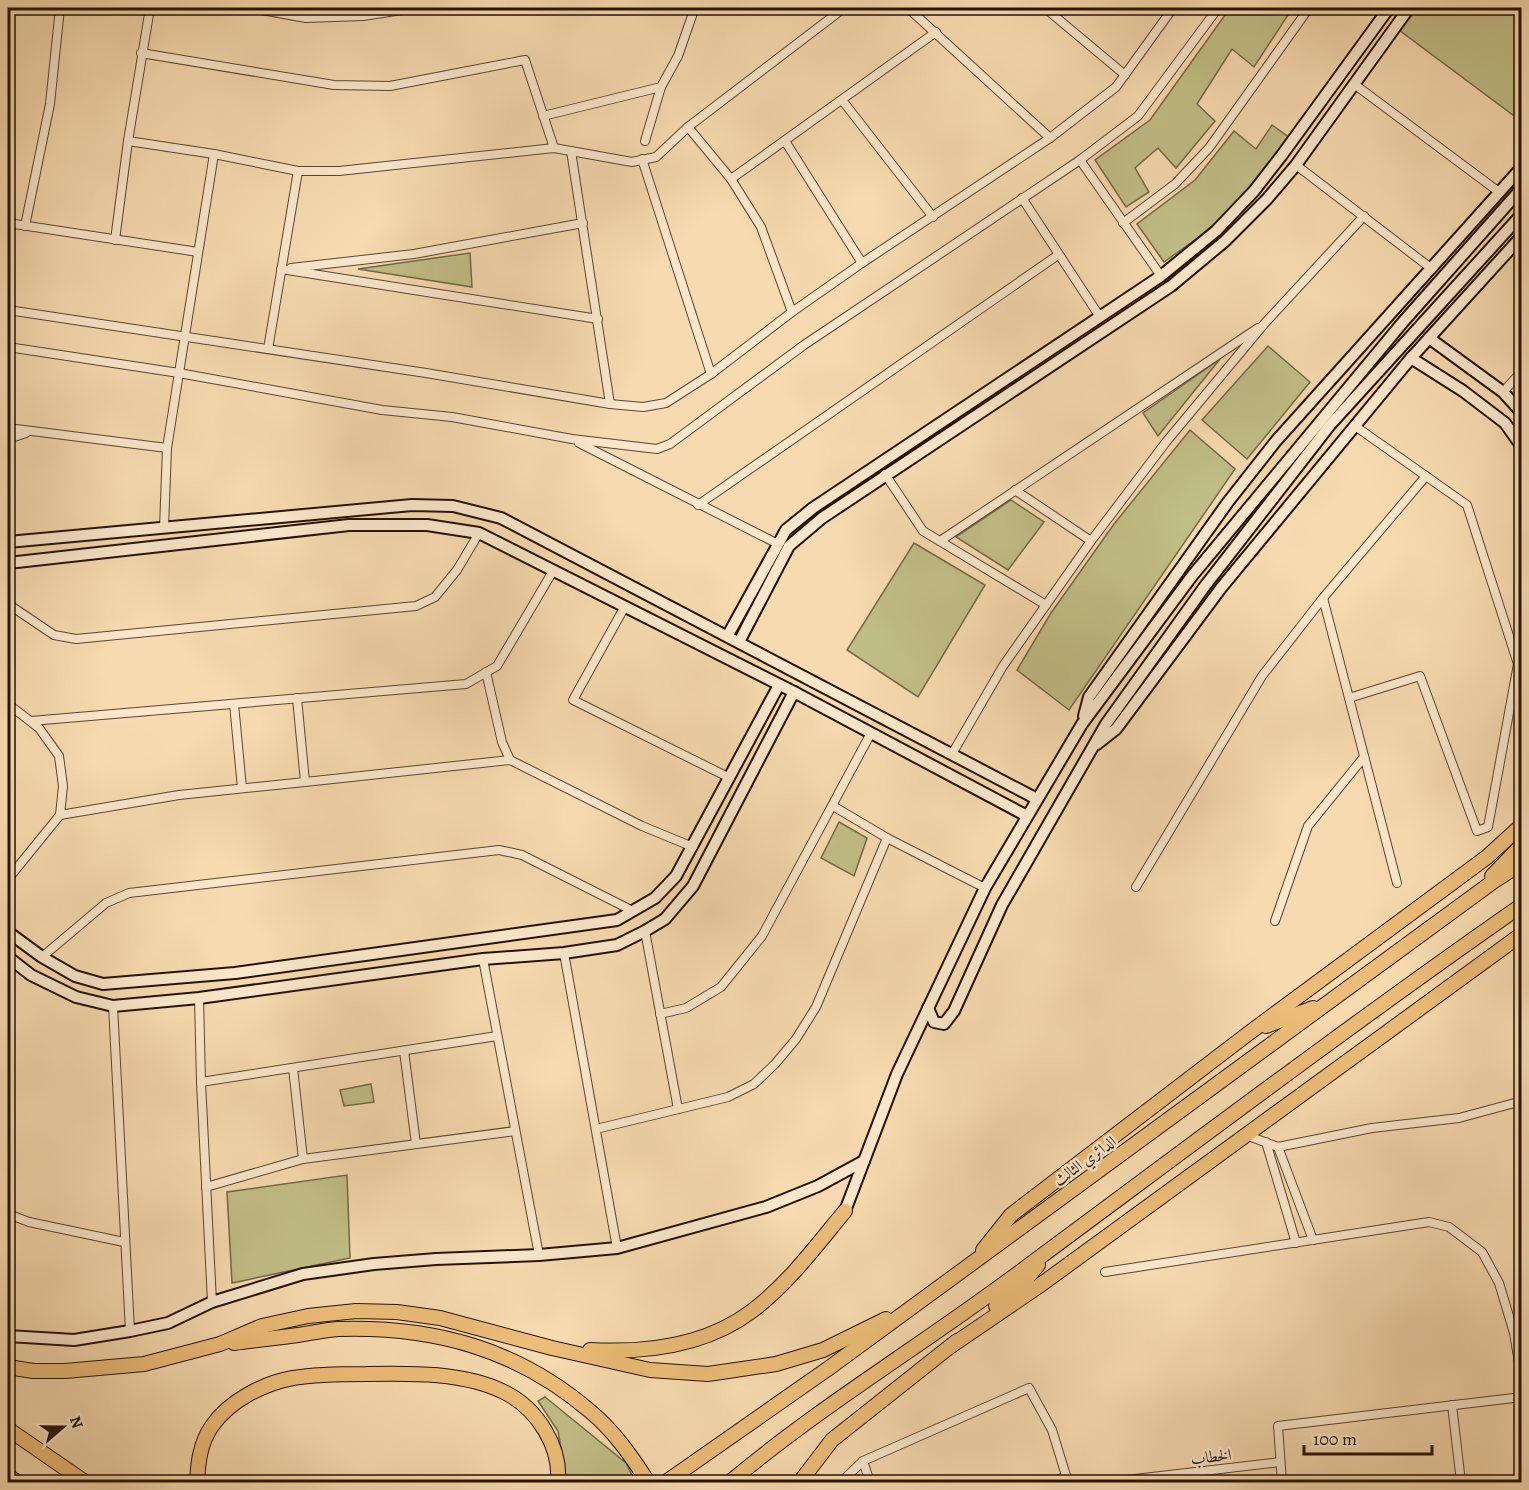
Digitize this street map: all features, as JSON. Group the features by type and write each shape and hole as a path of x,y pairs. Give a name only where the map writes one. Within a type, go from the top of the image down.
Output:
{"highway":[{"path":"971,1265 1011,1215 1249,1033 1487,857 1521,825"},
{"path":"1470,898 1521,845"},
{"name":"الدائري الثالث","path":"666,1482 914,1307 1470,898 1521,863"},
{"path":"730,1482 764,1454 1053,1248 1521,905"},
{"path":"1481,933 1521,917"},
{"path":"951,1346 1039,1286 1521,934"},
{"path":"1249,1033 1332,1001"},
{"path":"552,1348 604,1351 647,1350 685,1343 719,1330 750,1313 777,1290 845,1211"},
{"path":"800,1482 832,1440 951,1346 1024,1282 1053,1248"},
{"path":"220,1344 262,1326 308,1316 356,1311 396,1312 440,1318 552,1348 650,1370 708,1374 776,1364 823,1350 914,1307"},
{"path":"8,1367 33,1371 65,1371 144,1364 220,1344 335,1329 402,1331 460,1340 493,1352 560,1387 592,1412 612,1432 648,1482"},
{"path":"197,1482 199,1454 212,1426 232,1405 259,1389 292,1378 330,1374 413,1373 472,1381 505,1393 530,1411 546,1431 556,1456 558,1482"},
{"path":"8,1429 85,1482"},
{"path":"8,1476 17,1482"}],"street":[{"path":"26,226 50,104 60,8"},
{"path":"115,240 141,53 150,8"},
{"path":"252,8 306,18 363,16 415,8"},
{"path":"645,141 661,87 678,56 697,8"},
{"path":"128,141 214,154 298,171 339,171 554,148 632,162 656,157 688,127 844,8"},
{"path":"908,8 1050,138"},
{"path":"1045,8 1125,75"},
{"path":"8,310 610,404 644,407 666,403 711,374 862,262 1050,138 1116,87 1173,8"},
{"path":"8,347 179,373 382,410 452,417 572,439 657,449 670,444 804,345 1080,160 1138,116 1218,8"},
{"path":"1123,223 1175,184 1209,148 1309,8"},
{"path":"728,635 786,530 813,508 1161,276 1216,231 1254,191 1389,8"},
{"path":"739,642 789,546 822,518 1170,286 1225,241 1267,199 1296,165 1409,8"},
{"path":"731,178 936,33"},
{"path":"141,53 334,85 390,86 525,60 554,148"},
{"path":"1354,84 1499,192"},
{"path":"543,116 661,87"},
{"path":"842,100 933,217"},
{"path":"688,127 731,178 761,227 792,312"},
{"path":"785,141 862,262"},
{"path":"571,151 610,404"},
{"path":"164,528 167,448 214,154"},
{"path":"642,159 711,374"},
{"path":"1080,160 1161,276"},
{"path":"1296,165 1432,269"},
{"path":"1082,724 1089,697 1228,502 1276,441 1521,167"},
{"path":"267,349 298,171"},
{"path":"845,1211 897,1074 985,888 1082,724 1192,576 1403,322 1521,188"},
{"path":"1022,198 1100,317"},
{"path":"928,1008 934,1022 944,1024 954,1011 1002,905 1106,724 1205,586 1330,424 1521,214"},
{"path":"952,754 1003,666 1091,541 1167,442 1265,323 1364,216"},
{"path":"8,223 198,252"},
{"path":"281,269 414,254 583,224"},
{"path":"1092,748 1116,729 1221,588 1411,358 1521,236"},
{"path":"698,505 1058,255"},
{"path":"281,269 598,319"},
{"path":"940,541 1265,323"},
{"path":"1429,338 1503,392 1521,413"},
{"path":"1411,358 1463,391 1505,423 1521,447"},
{"path":"1503,392 1521,371"},
{"path":"1349,698 1420,676 1477,831 1488,827 1518,664 1467,505 1355,426"},
{"path":"8,428 167,448"},
{"path":"8,439 27,432"},
{"path":"572,439 778,544"},
{"path":"885,474 923,531 1046,605"},
{"path":"1136,887 1262,676 1323,598 1426,476"},
{"path":"1015,490 1091,541"},
{"path":"8,542 412,505 453,506 501,518 1037,799"},
{"path":"8,563 350,525 427,525 479,533 794,692 1027,816"},
{"path":"8,604 54,635 76,639 416,606 435,597 457,570 479,533"},
{"path":"31,721 466,684 497,666 553,571"},
{"path":"1323,598 1397,883"},
{"path":"624,608 573,700 730,778"},
{"path":"486,672 502,742 510,760"},
{"path":"8,932 42,957 75,976 103,984 235,973 617,920 655,898 676,876 779,685"},
{"path":"8,957 31,975 76,997 113,1006 199,998 483,959 564,953 617,945 665,919 693,886 794,692"},
{"path":"297,698 305,782"},
{"path":"234,704 242,788"},
{"path":"8,705 39,728 59,756 63,786 60,815 8,879"},
{"path":"660,1014 686,1008 721,987 762,936 871,733"},
{"path":"1275,921 1308,826 1364,757"},
{"path":"60,815 179,795 510,760 642,826 693,847"},
{"path":"832,806 887,838 985,888"},
{"path":"596,1129 728,1097 754,1084 775,1064 796,1039 816,1006 887,838"},
{"path":"42,957 106,903 129,893 499,850 522,855 633,911"},
{"path":"645,931 678,1109"},
{"path":"564,953 617,1248"},
{"path":"483,959 539,1256"},
{"path":"199,998 212,1302"},
{"path":"113,1006 130,1331"},
{"path":"201,1082 497,1036"},
{"path":"404,1051 416,1144"},
{"path":"293,1068 303,1160"},
{"path":"1245,1135 1278,1147 1372,1128 1459,1118 1521,1101"},
{"path":"206,1187 303,1160 515,1131"},
{"path":"1266,1142 1296,1243"},
{"path":"1278,1147 1313,1240"},
{"path":"8,1336 74,1340 130,1331 168,1323 212,1302 313,1273 374,1264 539,1256 617,1248 766,1207 818,1186 864,1161"},
{"path":"8,1214 29,1222 124,1242"},
{"path":"1105,1272 1429,1222 1449,1227 1482,1252 1499,1283 1514,1333 1521,1380"},
{"path":"841,1482 863,1461 1029,1388 1052,1430 1067,1479 1054,1482"},
{"path":"1282,1482 1278,1426 1521,1397"},
{"path":"1452,1406 1461,1482"},
{"path":"863,1461 870,1482"},
{"name":"الخطاب","path":"1109,1482 1280,1462"}],"shaded area":[{"path":"1230,8 1279,8 1288,15 1254,67 1232,49 1197,104 1215,121 1176,168 1158,148 1135,168 1149,192 1126,207 1095,160 1150,120"},
{"path":"1416,8 1521,8 1521,121 1399,30"},
{"path":"1272,125 1290,138 1237,203 1202,235 1164,262 1137,224 1195,180 1234,131 1256,149"},
{"path":"470,253 472,287 358,269"},
{"path":"1268,346 1310,382 1247,459 1202,420"},
{"path":"1220,359 1158,436 1143,413"},
{"path":"1190,430 1235,469 1069,710 1017,670 1051,613 1114,524"},
{"path":"1011,500 1044,522 1008,570 956,537"},
{"path":"914,543 985,585 918,697 847,650"},
{"path":"839,822 867,838 854,876 821,858"},
{"path":"371,1084 374,1102 344,1106 340,1090"},
{"path":"347,1175 350,1258 232,1283 227,1192"},
{"path":"545,1397 626,1463 634,1479 630,1482 567,1482 558,1431 538,1401"}]}
